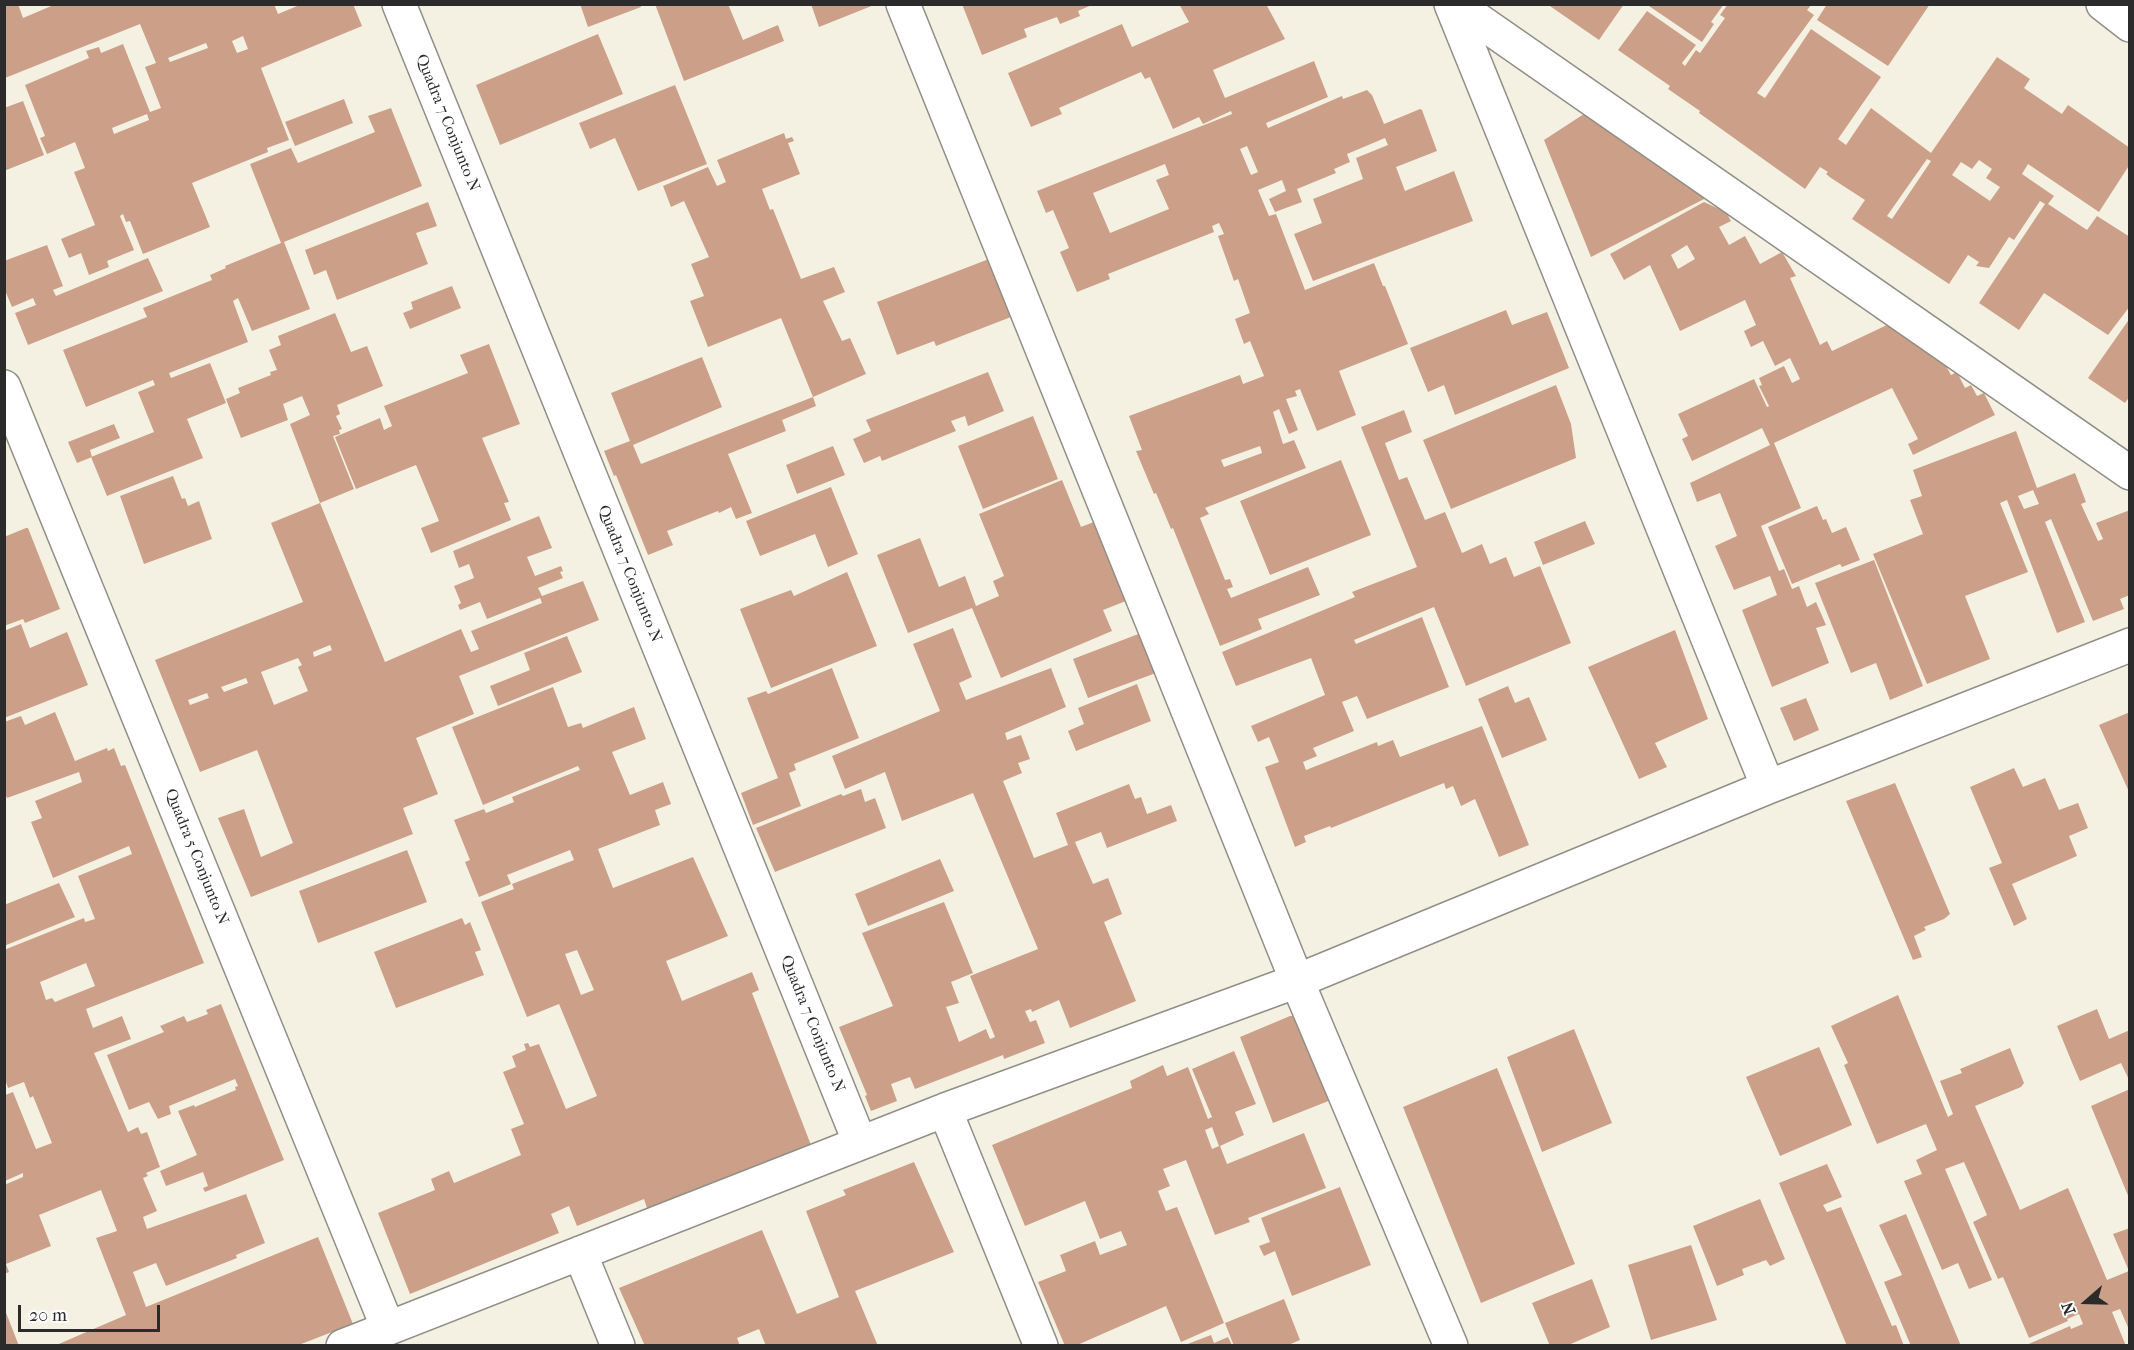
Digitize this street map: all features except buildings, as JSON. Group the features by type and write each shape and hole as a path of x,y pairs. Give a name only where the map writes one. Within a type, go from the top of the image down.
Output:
{"street":[{"name":"Quadra 7 Conjunto N","path":"399,4 860,1143"},
{"path":"903,4 1297,981 1451,1346"},
{"path":"1453,4 1768,787"},
{"path":"1453,4 2130,473"},
{"path":"2103,4 2130,25"},
{"name":"Quadra 5 Conjunto N","path":"4,387 388,1328"},
{"path":"343,1346 945,1110 1297,981 1768,787 2130,645"},
{"path":"945,1110 1041,1346"},
{"path":"580,1252 618,1346"}]}
